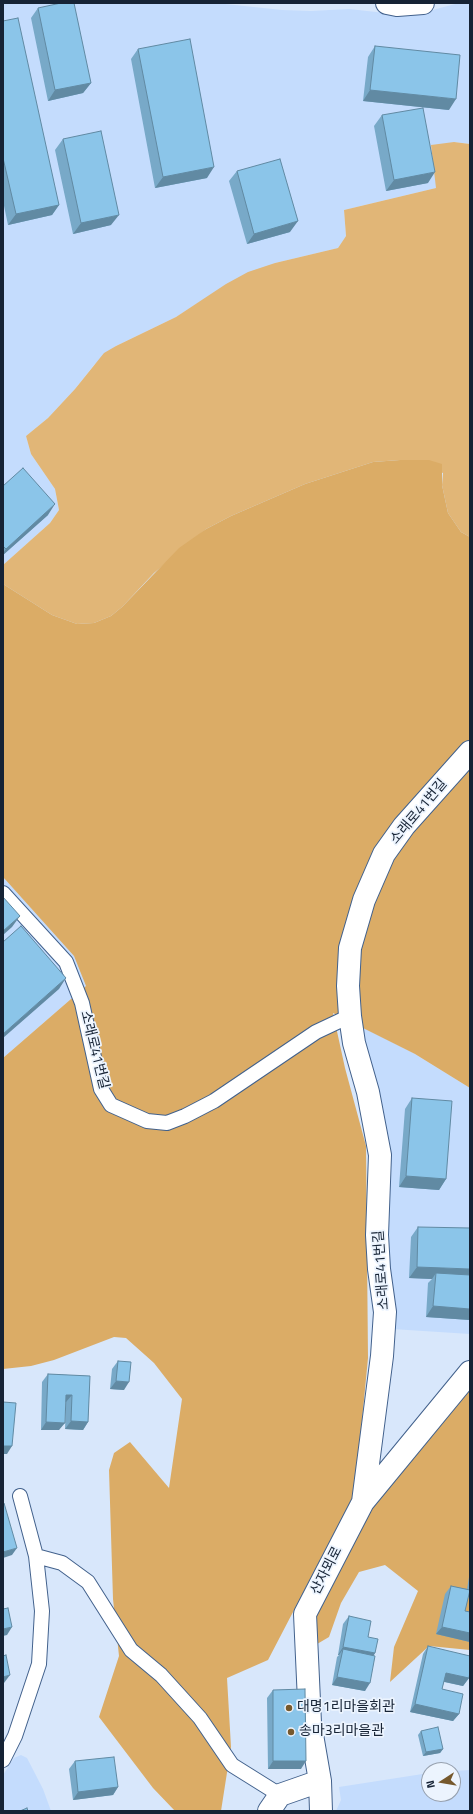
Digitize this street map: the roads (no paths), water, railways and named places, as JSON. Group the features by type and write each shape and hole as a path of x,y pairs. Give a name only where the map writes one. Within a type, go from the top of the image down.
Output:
{"street":[{"path":"387,3 403,5 423,3"},
{"name":"소래로41번길","path":"363,1502 382,1356 385,1312 379,1269 377,1235 380,1156 368,1092 354,1043 350,1016 348,986 350,948 364,900 384,854 404,826 470,752"},
{"name":"산자뫼로","path":"320,1811 320,1781 310,1723 305,1614 363,1502 470,1372"},
{"path":"275,1803 320,1781"}],"lane":[{"name":"소래로41번길","path":"3,893 66,962 82,1003 101,1089 111,1105 146,1121 167,1122 185,1116 214,1101 316,1032 350,1016"},
{"path":"3,1760 15,1736 39,1664 42,1611 36,1556 20,1496"},
{"path":"36,1556 62,1563 88,1582 131,1650 161,1675 200,1718 232,1765 275,1803"}],"place":[{"name":"대명1리마을회관","path":"289,1708"},
{"name":"송마3리마을관","path":"291,1732"}]}
